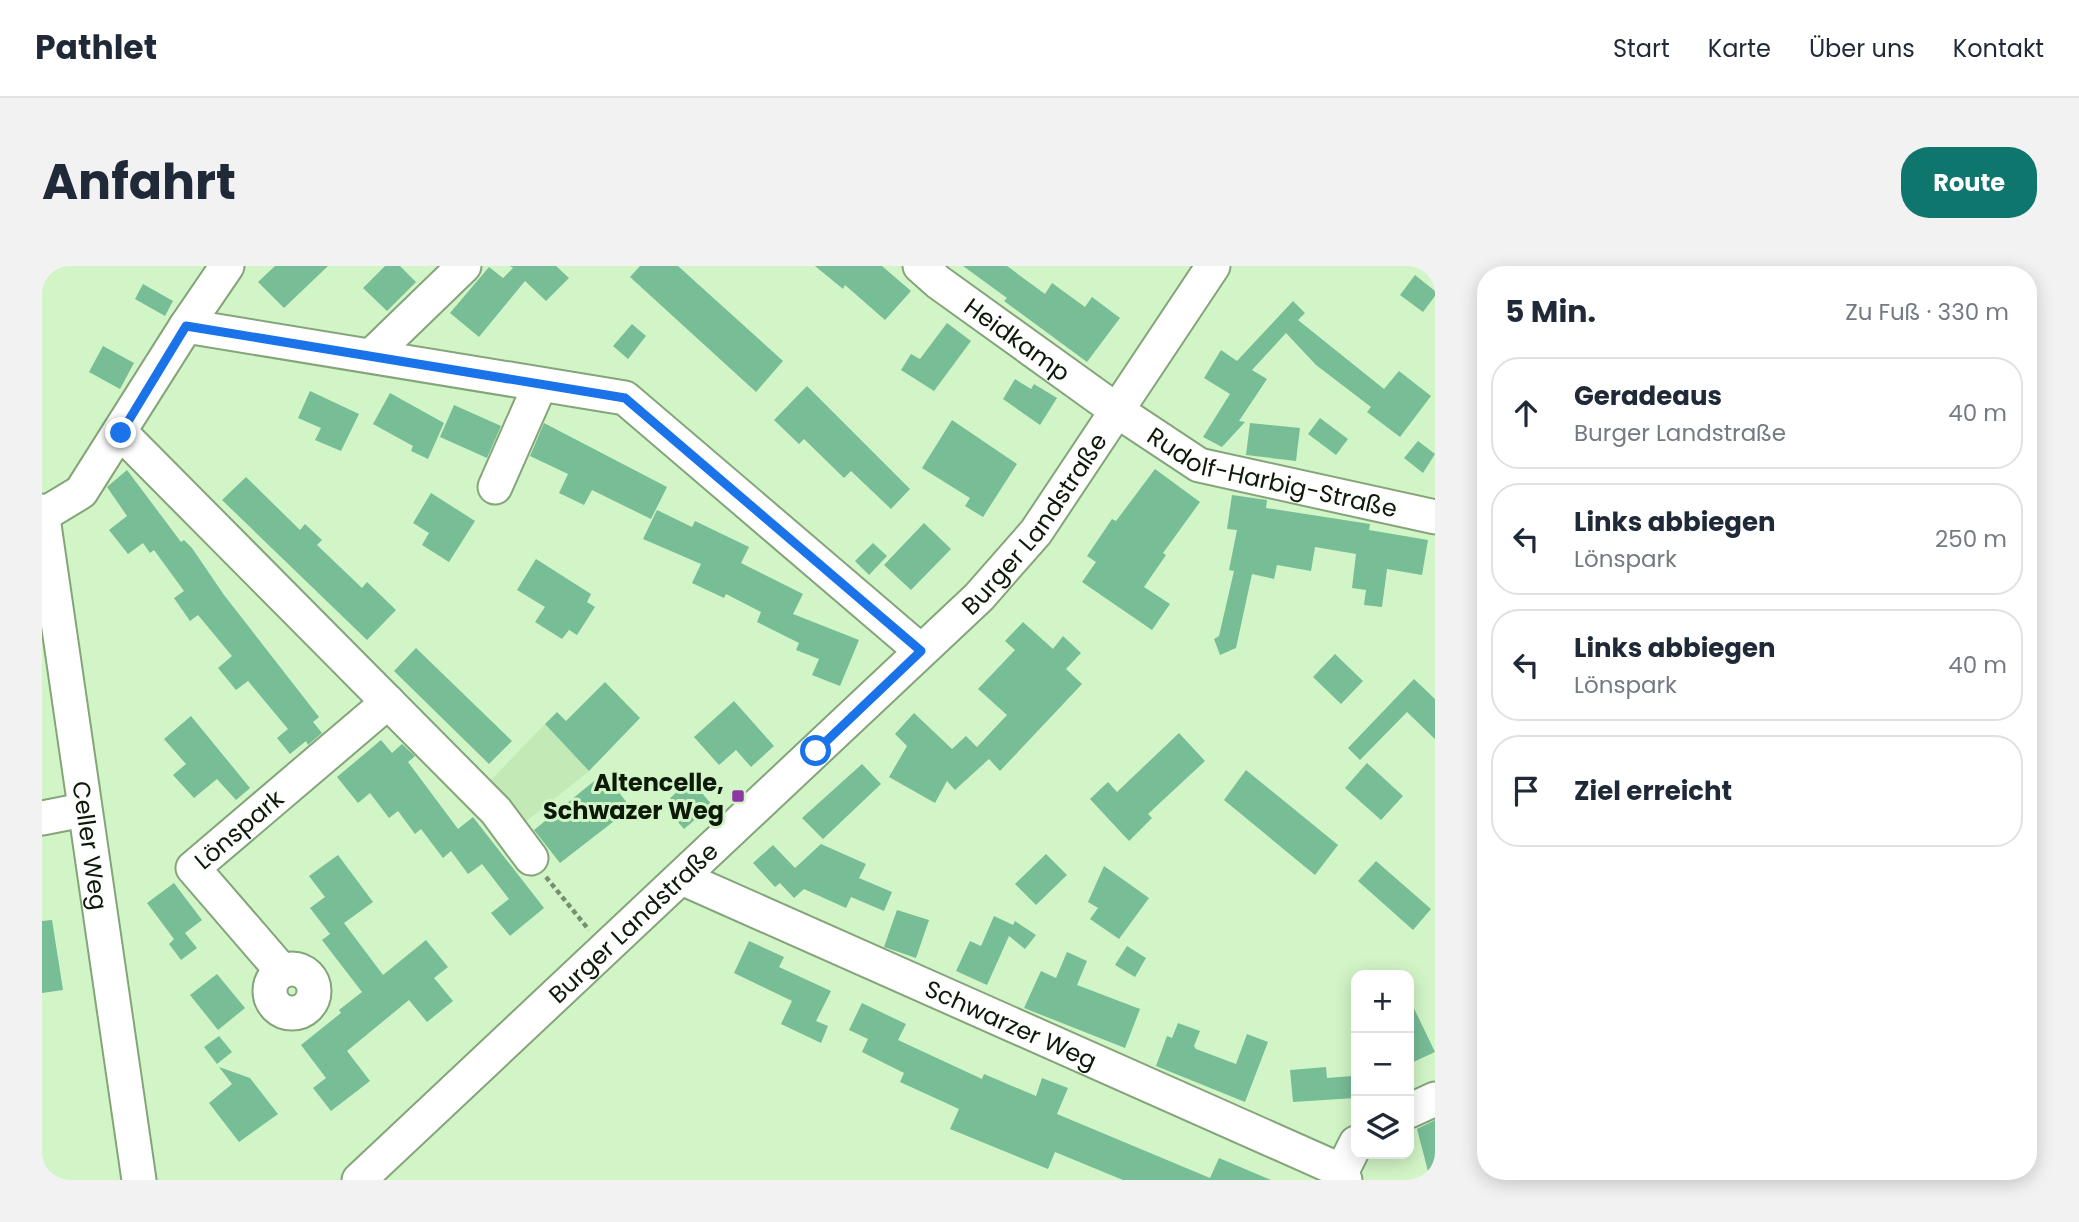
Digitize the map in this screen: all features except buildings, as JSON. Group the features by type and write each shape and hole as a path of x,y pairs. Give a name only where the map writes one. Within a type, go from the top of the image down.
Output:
{"street":[{"path":"42,513 81,492 226,266"},
{"path":"372,355 464,266"},
{"name":"Heidkamp","path":"920,266 938,282 1116,410"},
{"name":"Burger Landstraße","path":"359,1180 979,597 1036,532 1213,266"},
{"path":"186,326 625,398 921,651"},
{"path":"495,487 540,385"},
{"name":"Rudolf-Harbig-Straße","path":"1116,410 1199,465 1435,517"},
{"path":"121,433 496,811 531,858"},
{"name":"Celler Weg","path":"42,513 83,810 139,1180"},
{"name":"Lönspark","path":"282,971 193,868 388,702"},
{"path":"42,818 83,810"},
{"name":"Schwarzer Weg","path":"682,878 1348,1165"},
{"path":"1414,1109 1435,1099"}],"path":[{"path":"531,858 597,938"}],"shaded area":[{"path":"545,724 589,771 523,824 487,784"}],"place":[{"name":"Altencelle, Schwazer Weg","path":"738,796"}],"route":[{"path":"121,433 186,326 625,398 921,651 816,751"}]}
